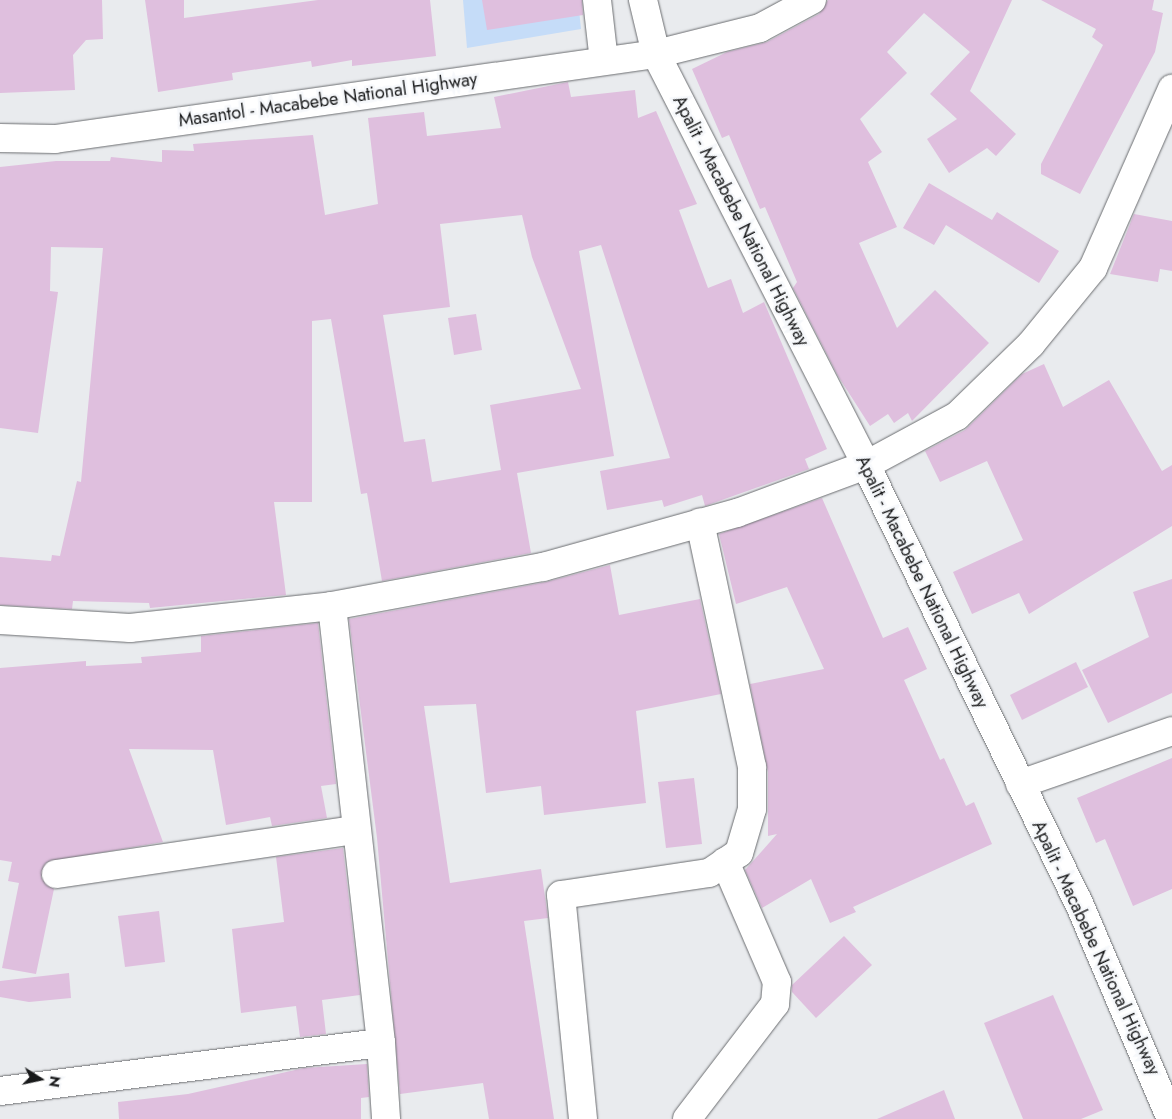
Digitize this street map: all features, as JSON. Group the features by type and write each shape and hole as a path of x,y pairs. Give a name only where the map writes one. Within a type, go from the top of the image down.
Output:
{"street":[{"path":"597,0 604,61"},
{"name":"Apalit - Macabebe National Highway","path":"643,0 656,54 866,465 1078,901 1164,1117"},
{"name":"Masantol - Macabebe National Highway","path":"0,138 55,139 656,54 760,28 812,0"},
{"path":"0,620 130,628 332,606 543,567 700,522 866,465 957,416 1031,344 1093,268 1172,89"},
{"path":"583,1119 562,895 709,873 740,853 752,809 752,767 700,522"},
{"path":"332,606 355,830 382,1043 386,1119"},
{"path":"1020,784 1172,731"},
{"path":"56,874 355,830"},
{"path":"687,1119 775,1004 777,982 725,862"},
{"path":"0,1091 382,1043"}],"shaded area":[{"path":"463,0 578,0 581,29 467,48"}],"building":[{"path":"0,0 102,0 103,39 86,40 73,55 75,90 0,93"},
{"path":"145,0 184,0 184,18 318,0 430,0 436,56 352,66 352,60 312,67 311,61 232,73 233,80 158,92"},
{"path":"482,0 582,0 583,15 487,30"},
{"path":"828,0 1012,0 970,91 1016,134 996,156 987,148 949,173 927,139 957,119 930,94 970,52 924,13 887,52 907,73 860,119 882,152 868,162 897,227 859,243 897,328 935,290 989,343 912,421 908,413 894,423 888,414 870,426 838,376 793,288 797,282 765,207 760,209 729,135 722,138 692,69 727,52 767,42 819,14"},
{"path":"1041,0 1154,0 1152,10 1163,13 1155,52 1080,194 1041,174 1041,164 1103,45 1092,37 1096,29"},
{"path":"568,82 571,97 635,90 638,118 656,111 697,204 679,210 708,288 731,279 743,313 764,302 827,449 805,459 809,469 705,506 702,495 664,507 662,500 607,510 600,471 670,458 601,245 579,251 614,456 517,473 531,553 382,581 367,493 361,494 331,319 312,321 312,502 274,502 286,595 150,608 149,603 73,601 72,609 0,605 0,557 51,561 52,555 60,556 77,481 81,482 103,248 51,247 50,291 58,292 38,433 0,428 0,167 56,161 110,161 111,157 162,162 162,150 194,151 193,144 313,135 325,215 378,204 368,118 424,112 427,136 501,128 494,97","holes":["522,215 532,257 581,389 490,405 501,470 432,482 425,439 404,442 383,315 450,307 440,224"]},
{"path":"929,183 992,220 997,212 1059,251 1039,283 946,225 934,245 903,228"},
{"path":"1134,214 1172,221 1172,271 1160,269 1158,282 1110,274"},
{"path":"476,314 482,350 454,355 448,318"},
{"path":"1044,364 1063,407 1109,380 1162,471 1172,465 1172,526 1029,614 1019,593 972,614 953,572 1023,540 987,461 940,482 925,451 965,430 1022,374"},
{"path":"822,498 883,638 908,627 927,669 904,680 940,760 944,758 966,806 974,802 992,844 853,907 856,912 830,923 811,879 762,908 745,870 777,834 768,836 768,772 750,684 824,669 787,587 736,604 719,534"},
{"path":"610,565 619,615 700,599 721,694 636,711 646,803 544,815 541,786 486,793 476,704 424,706 450,883 541,869 548,918 524,921 554,1119 489,1119 483,1083 400,1094 377,838 349,619 546,582"},
{"path":"1172,579 1172,693 1108,723 1082,670 1149,637 1133,592"},
{"path":"318,623 336,784 321,786 327,818 272,826 270,817 226,825 213,750 129,749 163,842 47,862 41,877 54,889 36,974 2,968 19,883 8,881 12,862 0,860 0,668 86,661 86,666 142,663 141,657 201,652 201,636"},
{"path":"1076,662 1088,687 1022,720 1010,695"},
{"path":"1172,758 1172,889 1133,906 1105,839 1096,843 1077,798"},
{"path":"694,778 702,844 666,848 658,782"},
{"path":"343,848 360,995 322,1000 326,1034 300,1037 296,1006 241,1013 232,929 284,922 276,857"},
{"path":"159,911 165,962 125,967 118,916"},
{"path":"844,936 872,965 816,1018 792,992 792,985"},
{"path":"69,973 71,998 29,1002 0,997 0,981"},
{"path":"1053,995 1103,1110 1081,1119 1023,1119 984,1023"},
{"path":"367,1064 369,1097 361,1098 361,1119 119,1119 118,1102 188,1094 304,1068"},
{"path":"944,1090 955,1119 877,1119"}]}
